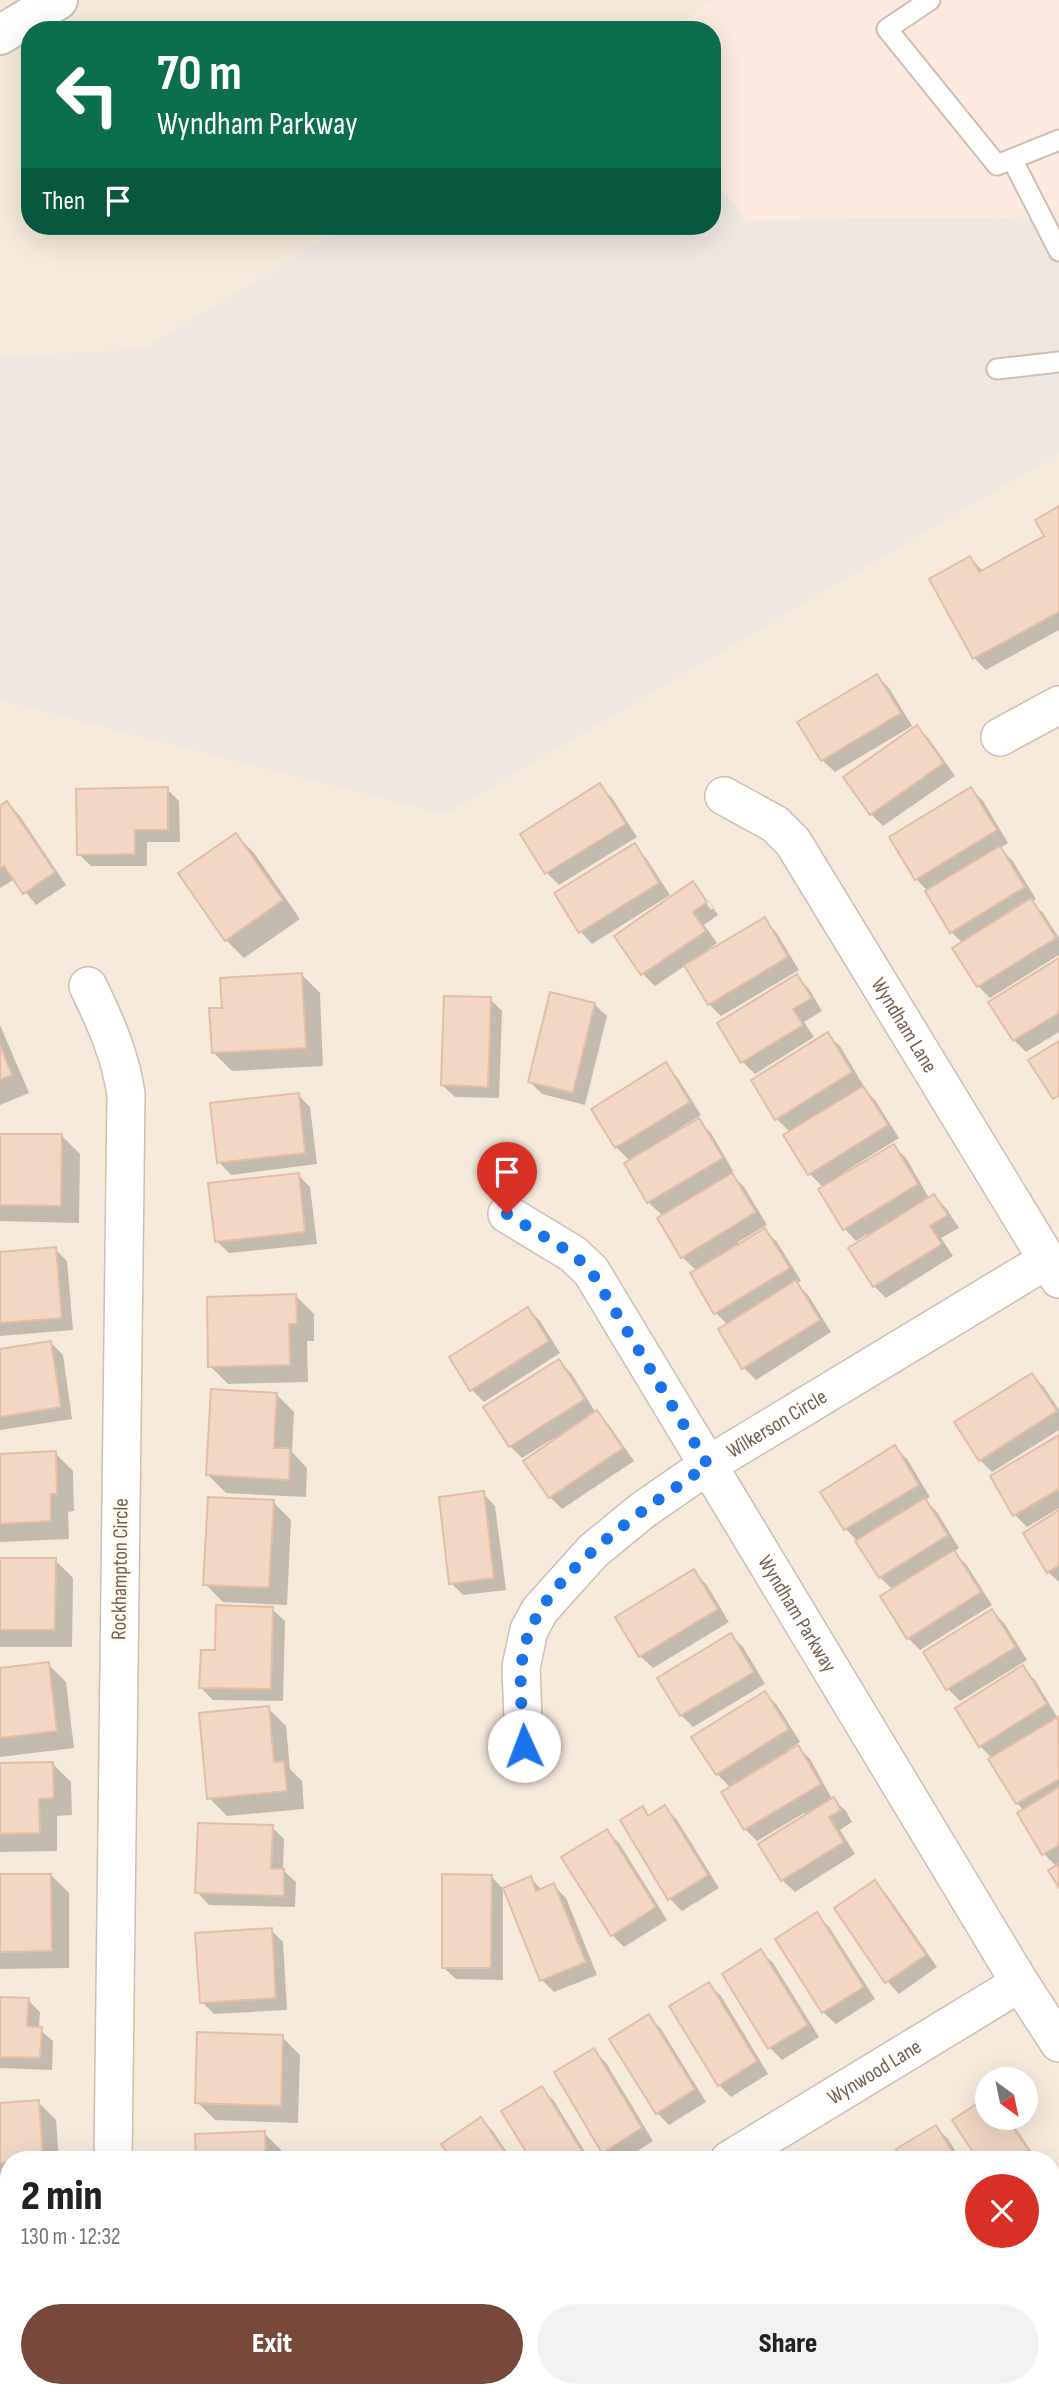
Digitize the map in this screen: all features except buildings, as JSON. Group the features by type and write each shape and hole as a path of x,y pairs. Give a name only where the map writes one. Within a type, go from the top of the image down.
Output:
{"street":[{"path":"23,21 58,0"},
{"path":"0,35 21,22"},
{"path":"1000,737 1059,705"},
{"name":"Wyndham Lane","path":"724,796 775,824 793,842 1053,1270"},
{"name":"Rockhampton Circle","path":"88,986 110,1031 123,1070 126,1094 113,2151"},
{"name":"Wyndham Parkway","path":"507,1214 573,1254 591,1271 1020,1983 1059,2043"},
{"name":"Wilkerson Circle","path":"524,1746 521,1667 529,1630 540,1610 593,1551 643,1510 708,1465 1053,1270"},
{"name":"Wynwood Lane","path":"744,2151 1020,1983"}],"lane":[{"path":"930,0 887,29 997,165 1059,140"},
{"path":"1012,159 1059,251"},
{"path":"997,369 1059,362"}],"shaded area":[{"path":"0,0 717,0 683,21 21,21 21,235 330,235 144,348 0,357"},
{"path":"717,0 1059,0 1059,216 746,220 721,188 721,21 683,21"},
{"path":"721,188 746,220 1059,216 1059,454 445,815 0,701 0,357 144,348 330,235 721,235"},
{"path":"1059,454 1059,2151 0,2151 0,701 445,815"}],"route":[{"path":"507,1214 573,1254 591,1271 708,1465 643,1510 593,1551 540,1610 529,1630 521,1667 524,1746"}]}
